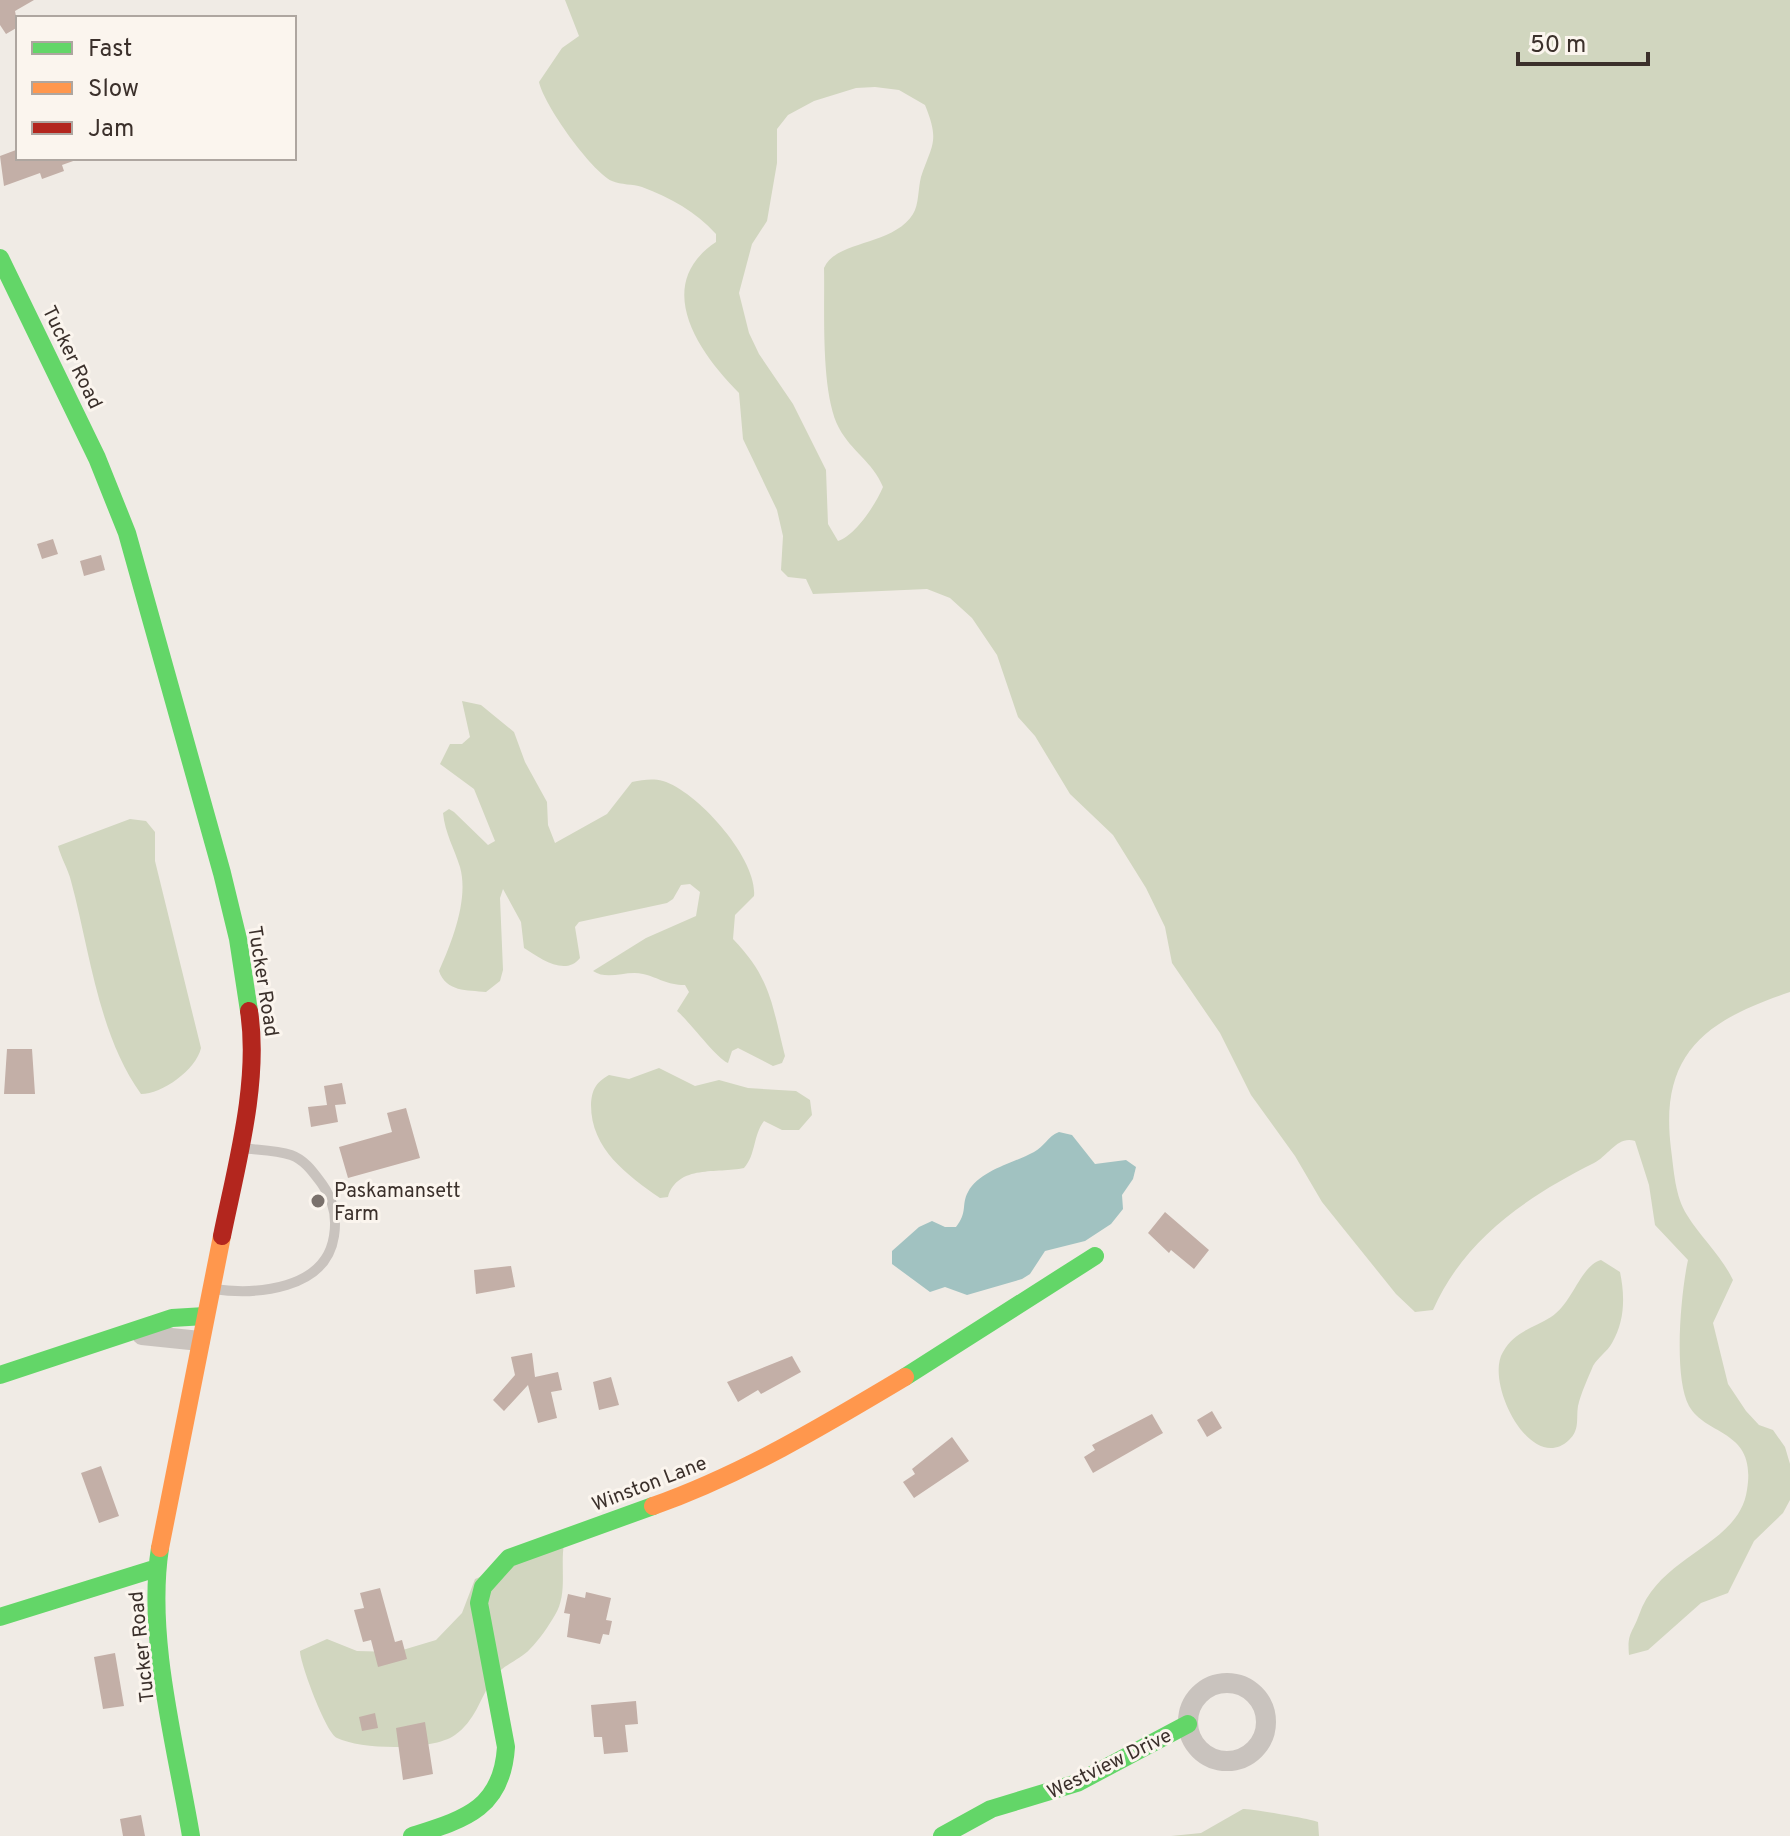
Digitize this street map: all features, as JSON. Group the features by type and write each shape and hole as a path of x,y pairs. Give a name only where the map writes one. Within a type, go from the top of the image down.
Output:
{"street":[{"name":"Tucker Road","path":"0,258 97,458 127,533 222,873 244,974 252,1030 250,1082 240,1148 157,1568 161,1654 191,1836"},
{"name":"Winston Lane","path":"412,1836 473,1813 491,1800 506,1769 506,1747 479,1603 483,1587 509,1558 709,1486 790,1445 964,1342 1095,1256"},
{"path":"0,1375 126,1335 174,1316 205,1316"},
{"path":"126,1335 169,1335 200,1341"},
{"path":"0,1617 157,1568"},
{"name":"Westview Drive","path":"942,1836 991,1809 1077,1783 1188,1724"}],"lane":[{"path":"211,1289 246,1293 291,1283 326,1261 333,1246 336,1221 327,1191 310,1167 291,1155 240,1148"}],"green space":[{"path":"565,0 1790,0 1790,992 1734,1015 1694,1045 1681,1065 1673,1088 1669,1116 1673,1166 1683,1208 1733,1280 1713,1323 1728,1384 1746,1411 1759,1425 1773,1430 1785,1447 1790,1464 1790,1500 1783,1513 1754,1541 1728,1593 1701,1603 1648,1650 1629,1655 1631,1634 1649,1594 1680,1563 1730,1525 1741,1509 1747,1490 1748,1470 1745,1456 1738,1445 1697,1416 1684,1393 1680,1334 1688,1260 1655,1225 1649,1185 1635,1141 1618,1143 1599,1160 1545,1190 1500,1222 1462,1262 1433,1310 1415,1312 1396,1294 1322,1202 1295,1156 1251,1095 1220,1033 1172,963 1165,927 1146,888 1113,835 1070,794 1035,736 1018,717 997,655 972,618 950,598 927,589 813,594 806,579 788,577 781,570 783,536 777,510 743,439 739,393 697,339 684,298 687,278 697,259 716,242 716,234 700,218 673,201 642,187 612,181 603,175 570,136 550,106 539,82 562,48 579,36","holes":["856,88 899,90 925,105 932,127 933,142 921,177 915,210 904,224 892,232 840,252 824,268 826,373 833,413 844,436 874,470 883,487 858,526 838,541 828,524 826,470 793,404 759,354 749,333 739,293 752,244 767,221 777,163 777,129 788,115 814,101"]},
{"path":"462,701 481,705 514,732 525,762 547,802 548,825 555,843 607,814 632,782 648,780 663,781 677,787 723,828 736,846 753,881 754,896 735,915 733,939 763,980 785,1056 782,1063 773,1066 738,1048 732,1051 728,1063 723,1060 677,1011 689,992 685,985 643,974 605,975 593,971 646,938 696,916 700,892 690,884 681,885 667,903 579,922 575,927 580,958 567,966 552,964 524,948 521,922 503,889 500,898 503,970 500,981 486,992 458,989 442,978 439,971 458,920 462,893 460,867 443,813 449,809 454,812 488,845 495,841 474,789 440,764 450,744 462,744 470,737"},
{"path":"130,819 146,821 155,832 155,861 201,1048 192,1064 177,1079 159,1090 141,1094 126,1070 105,1019 71,881 58,846"},
{"path":"659,1068 695,1086 719,1080 748,1088 796,1091 810,1100 812,1115 799,1130 782,1130 764,1121 744,1168 689,1175 680,1179 668,1197 660,1198 635,1180 604,1148 597,1135 591,1105 595,1087 609,1075 629,1079"},
{"path":"1601,1260 1620,1272 1622,1317 1610,1346 1593,1366 1579,1401 1572,1436 1554,1448 1540,1446 1526,1436 1506,1403 1499,1366 1503,1352 1518,1335 1559,1311 1587,1269"},
{"path":"564,1544 563,1589 555,1615 530,1649 496,1675 472,1716 455,1735 431,1744 380,1747 348,1742 332,1733 314,1697 300,1651 327,1639 357,1651 396,1652 436,1640 462,1613 475,1579"},
{"path":"1243,1809 1318,1822 1319,1836 1171,1836 1201,1833"}],"water":[{"path":"1059,1132 1072,1135 1095,1164 1126,1160 1136,1167 1133,1179 1122,1195 1123,1209 1111,1224 1085,1241 1045,1251 1030,1274 1022,1279 967,1295 945,1287 930,1292 892,1264 892,1251 919,1227 932,1221 945,1227 956,1227 973,1184 998,1168 1034,1152"}],"building":[{"path":"0,0 34,0 15,11 16,28 6,34 0,25"},
{"path":"16,150 16,160 76,160 62,165 64,171 42,179 40,173 4,186 0,156"},
{"path":"53,539 58,554 42,559 37,544"},
{"path":"101,555 105,570 84,576 80,561"},
{"path":"7,1049 32,1049 35,1094 4,1094"},
{"path":"342,1083 346,1104 335,1105 338,1122 311,1127 308,1107 327,1105 324,1086"},
{"path":"406,1108 420,1158 348,1178 339,1147 392,1132 387,1113"},
{"path":"1165,1212 1209,1250 1194,1269 1171,1250 1169,1253 1148,1233"},
{"path":"511,1266 515,1287 476,1294 474,1270"},
{"path":"532,1353 535,1377 558,1372 562,1390 551,1392 557,1418 538,1423 528,1385 504,1411 493,1400 515,1375 511,1357"},
{"path":"792,1356 801,1372 761,1394 758,1390 738,1402 727,1382"},
{"path":"611,1377 619,1405 599,1410 593,1382"},
{"path":"1212,1411 1222,1428 1207,1437 1197,1420"},
{"path":"1152,1414 1163,1433 1093,1473 1084,1457 1095,1450 1092,1445"},
{"path":"952,1437 969,1461 914,1498 903,1482 915,1474 912,1469"},
{"path":"101,1466 119,1516 99,1523 81,1473"},
{"path":"380,1588 395,1642 402,1640 407,1659 378,1667 371,1640 363,1642 354,1610 364,1608 360,1593"},
{"path":"586,1592 611,1598 606,1620 612,1621 609,1635 603,1634 600,1644 567,1637 570,1614 564,1613 568,1594 585,1598"},
{"path":"115,1653 124,1706 103,1709 94,1657"},
{"path":"636,1701 638,1724 625,1725 628,1752 604,1754 602,1737 594,1737 591,1705"},
{"path":"375,1713 378,1728 362,1731 359,1717"},
{"path":"425,1722 433,1774 403,1780 396,1728"},
{"path":"141,1815 145,1836 123,1836 120,1819"}],"traffic: fast":[{"path":"0,258 97,458 127,533 222,873 238,939 249,1011"},
{"path":"905,1377 1095,1256"},
{"path":"0,1375 172,1318 205,1316"},
{"path":"412,1836 448,1824 477,1808 497,1785 503,1768 506,1747 479,1603 483,1587 509,1558 653,1506"},
{"path":"160,1548 157,1583 160,1655 191,1836"},
{"path":"0,1617 157,1568"},
{"path":"942,1836 991,1809 1077,1783 1188,1724"}],"traffic: slow":[{"path":"160,1548 222,1236"},
{"path":"653,1506 751,1464 905,1377"}],"traffic: jam":[{"path":"222,1236 249,1095 252,1038 249,1011"}],"place":[{"name":"Paskamansett Farm","path":"318,1201"}]}
